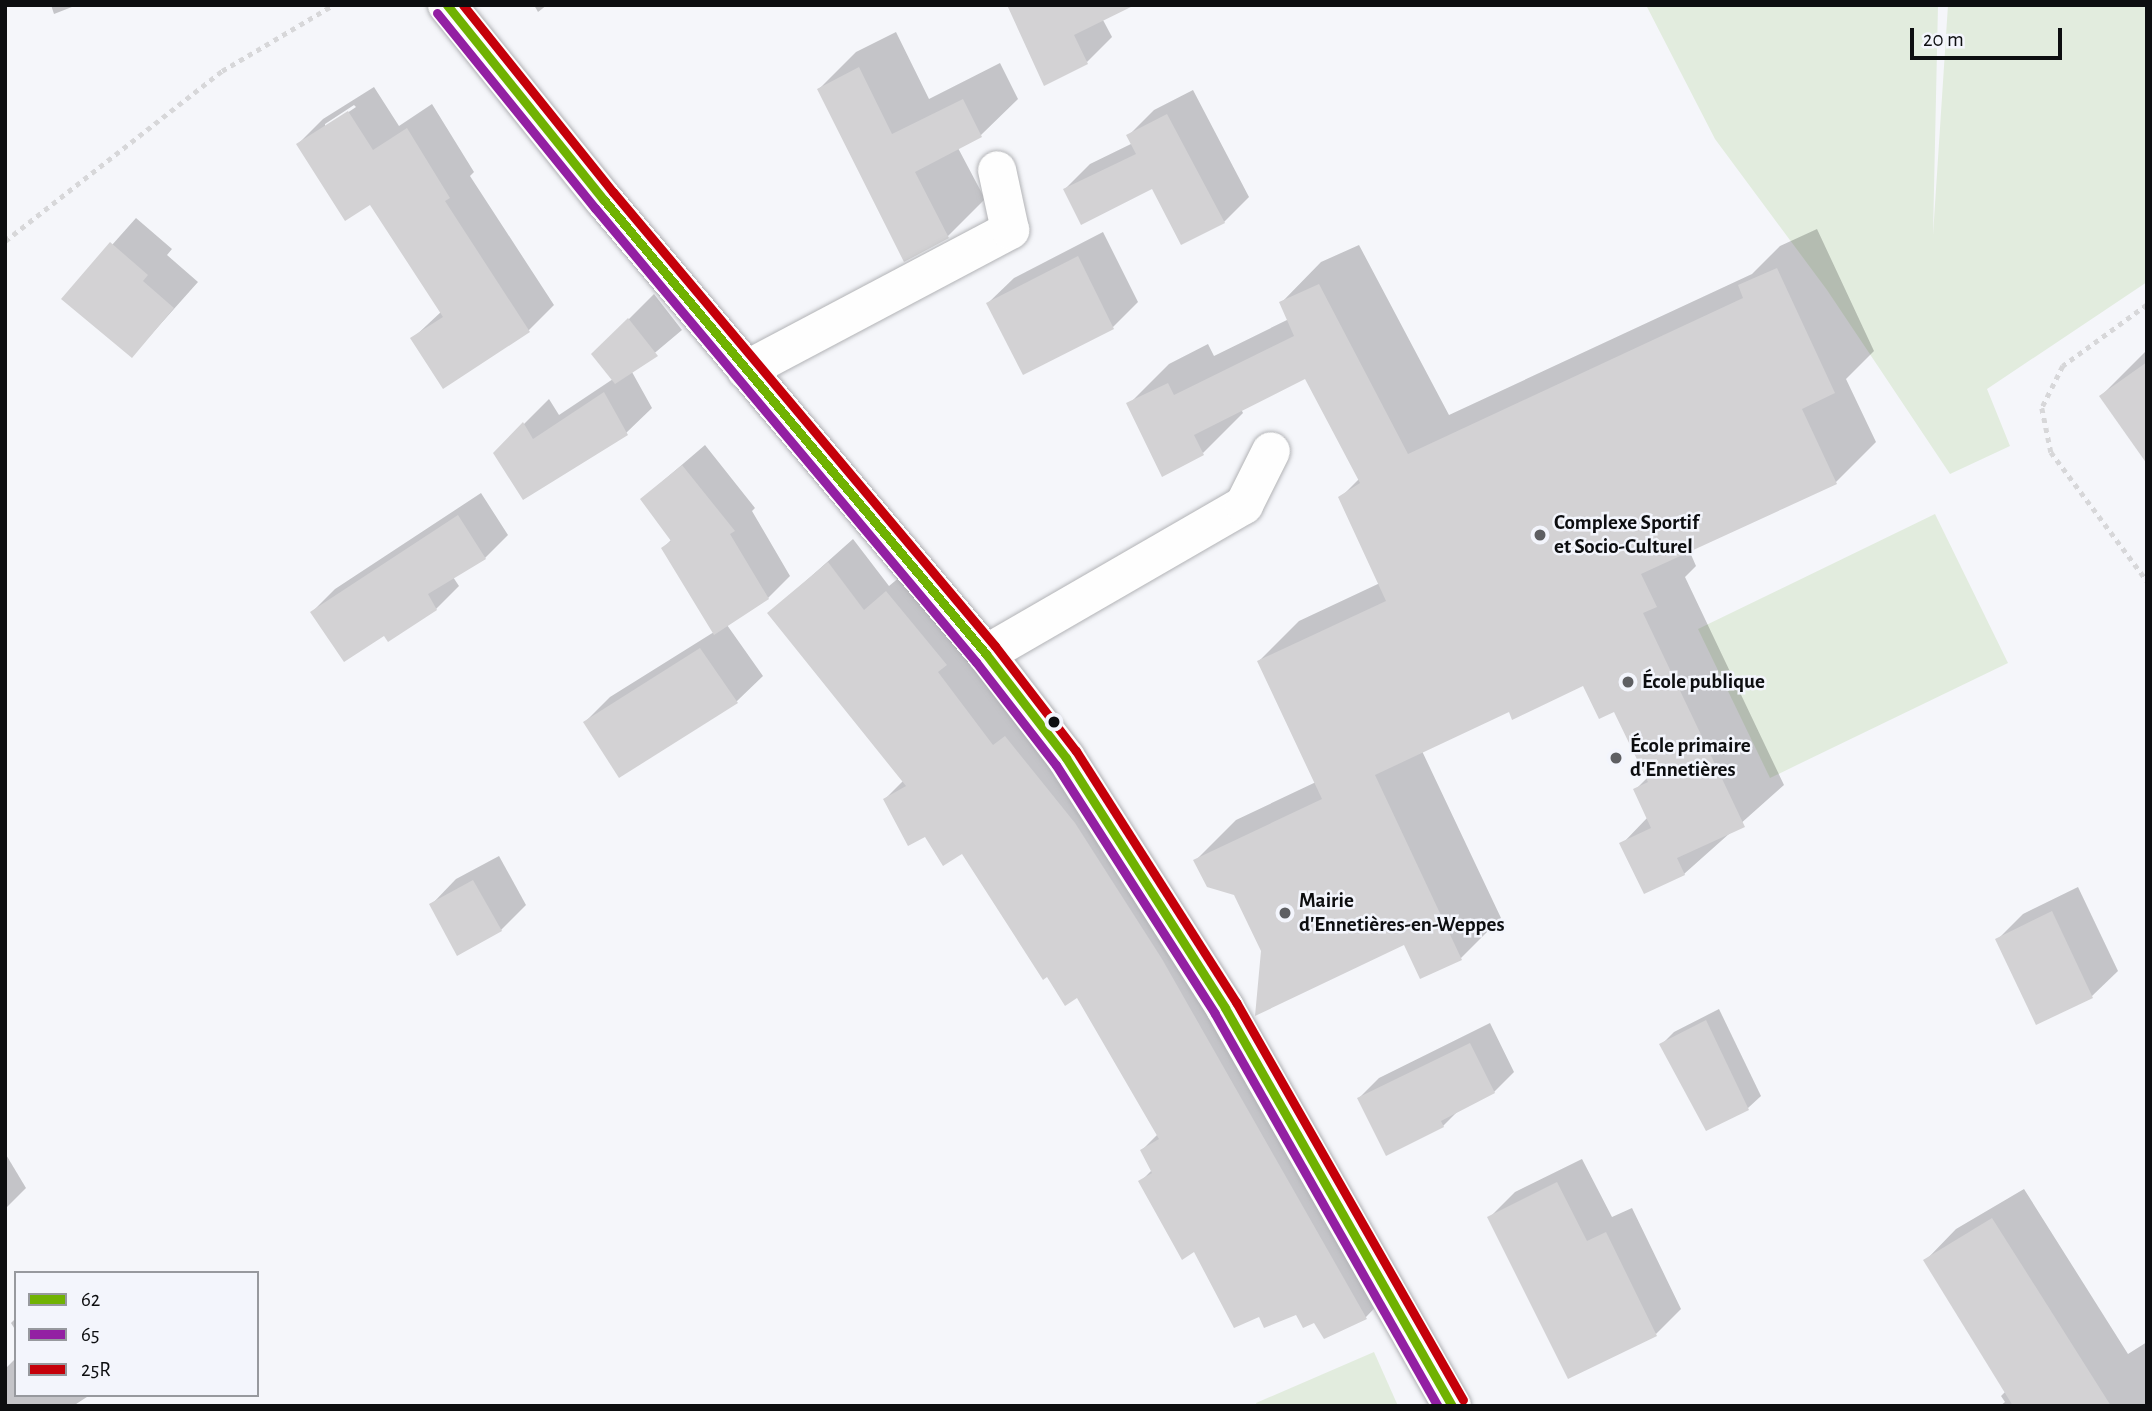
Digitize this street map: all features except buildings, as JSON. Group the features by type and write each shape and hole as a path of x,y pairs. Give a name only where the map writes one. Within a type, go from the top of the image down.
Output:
{"street":[{"path":"447,5 746,370 986,654 1090,791 1176,927 1452,1406"},
{"path":"746,370 1010,229 997,170"},
{"path":"986,654 1244,505 1271,451"}],"path":[{"path":"5,241 222,71 332,5"},
{"path":"2147,305 2063,366 2042,408 2051,453 2147,581"}],"green space":[{"path":"1646,5 1938,5 1933,235 1948,5 2147,5 2147,282 1987,389 2010,446 1950,474 1827,290 1715,139"},
{"path":"1935,514 2008,663 1770,778 1698,629"},
{"path":"1374,1352 1398,1406 1257,1406 1256,1403"}],"transit line":[{"name":"62","path":"447,5 604,200 986,654 1066,758 1225,1008 1452,1406"},
{"name":"25R","path":"463,5 613,192 995,646 1076,751 1236,1002 1463,1400"},
{"name":"65","path":"437,13 595,208 976,662 1056,765 1215,1014 1438,1406"}],"place":[{"name":"Complexe Sportif et Socio-Culturel","path":"1540,535"},
{"name":"École publique","path":"1628,682"},
{"name":"École primaire d'Ennetières","path":"1616,758"},
{"name":"Mairie d'Ennetières-en-Weppes","path":"1285,913"}]}
